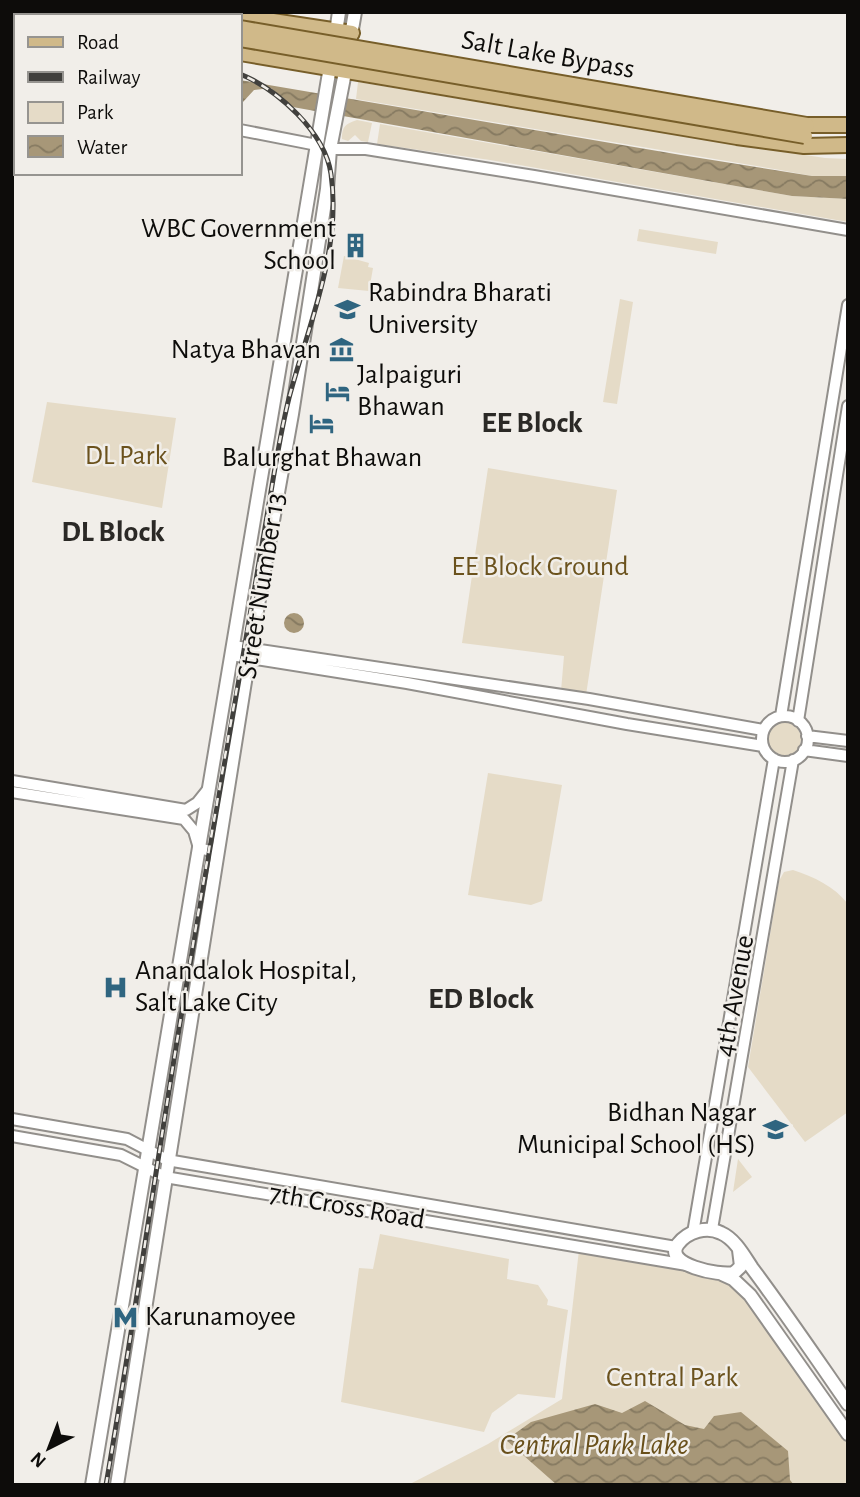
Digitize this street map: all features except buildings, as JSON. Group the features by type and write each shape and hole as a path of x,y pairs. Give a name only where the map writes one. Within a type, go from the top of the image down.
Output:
{"main road":[{"name":"Street Number 13","path":"117,1485 167,1160 327,189 328,76 340,12"},
{"name":"Street Number 13","path":"92,1485 278,378 326,146 344,78 355,12"},
{"path":"242,16 352,33"},
{"name":"Salt Lake Bypass","path":"242,28 806,130 848,125"},
{"path":"242,39 806,130 841,145"},
{"name":"Salt Lake Bypass","path":"242,54 328,76 737,137 804,146 841,145"},
{"path":"278,378 297,381"},
{"path":"848,1404 732,1241 723,1233 712,1229 685,1237 676,1247 676,1256 687,1265 719,1272 733,1279 750,1295 848,1434"},
{"path":"719,1272 736,1271 742,1262 739,1250"}],"street":[{"path":"242,130 326,146 366,149 481,167 848,230"},
{"path":"781,716 848,305"},
{"path":"799,721 848,406"},
{"path":"829,422 844,425"},
{"path":"232,651 407,678 630,706 764,730"},
{"path":"407,678 627,724 763,746"},
{"path":"627,724 630,706"},
{"path":"781,716 789,716 799,721 807,736 804,750 793,760 774,759 767,754 761,741 764,730 773,719 781,716"},
{"path":"807,736 848,741"},
{"path":"804,750 848,757"},
{"name":"4th Avenue","path":"693,1233 774,759"},
{"name":"4th Avenue","path":"712,1229 793,760"},
{"path":"12,781 186,810 197,803 209,788"},
{"path":"12,792 184,819 194,831 199,848 218,853"},
{"path":"750,909 767,913"},
{"path":"734,996 752,1000"},
{"name":"7th Cross Road","path":"12,1119 127,1139 167,1160 676,1247"},
{"name":"7th Cross Road","path":"12,1136 121,1155 165,1177 687,1265"}],"green space":[{"path":"358,82 720,142 848,159 848,176 812,176 356,99"},
{"path":"357,120 372,123 368,142 361,141 355,135 348,141 342,139 345,127"},
{"path":"380,124 792,196 848,199 848,222 490,160 377,144"},
{"path":"639,229 718,242 716,254 637,241"},
{"path":"344,256 369,263 368,267 373,268 369,291 338,288"},
{"path":"620,299 633,302 617,404 603,402"},
{"name":"DL Park","path":"47,402 176,418 162,508 32,482"},
{"name":"EE Block Ground","path":"488,468 617,490 586,695 561,691 564,656 462,643"},
{"path":"784,722 796,727 801,739 796,751 784,756 772,751 767,739 772,727"},
{"path":"488,773 562,785 542,901 531,905 468,895"},
{"path":"793,870 823,883 848,904 848,1112 805,1142 748,1067 779,881 784,872"},
{"path":"738,1159 752,1177 733,1192"},
{"path":"380,1234 509,1259 507,1279 538,1285 548,1300 547,1305 568,1310 555,1398 518,1394 492,1413 484,1432 341,1402 359,1268 373,1269"},
{"name":"Central Park","path":"579,1250 714,1275 734,1284 848,1441 848,1485 408,1485 488,1444 562,1399"}],"water":[{"path":"242,80 812,176 848,176 848,199 792,196 287,106 271,88 254,90 243,102"},
{"path":"294,613 301,616 304,623 301,630 294,633 287,630 284,623 287,616"},
{"name":"Central Park Lake","path":"645,1401 685,1425 704,1429 714,1416 741,1412 788,1451 790,1480 794,1485 557,1485 506,1440 531,1422 595,1404 622,1413"}],"railway":[{"path":"106,1485 191,955 279,444 289,398 321,288 332,231 331,174 319,143 309,128 283,101 242,75"}],"place":[{"name":"WBC Government School","path":"356,245"},
{"name":"Rabindra Bharati University","path":"348,309"},
{"name":"Natya Bhavan","path":"341,350"},
{"name":"Jalpaiguri Bhawan","path":"337,391"},
{"name":"Balurghat Bhawan","path":"322,424"},
{"name":"Anandalok Hospital, Salt Lake City","path":"115,987"},
{"name":"Bidhan Nagar Municipal School (HS)","path":"776,1129"},
{"name":"Karunamoyee","path":"125,1317"}],"district":[{"name":"EE Block","path":"532,423"},
{"name":"DL Block","path":"113,532"},
{"name":"ED Block","path":"481,999"}]}
